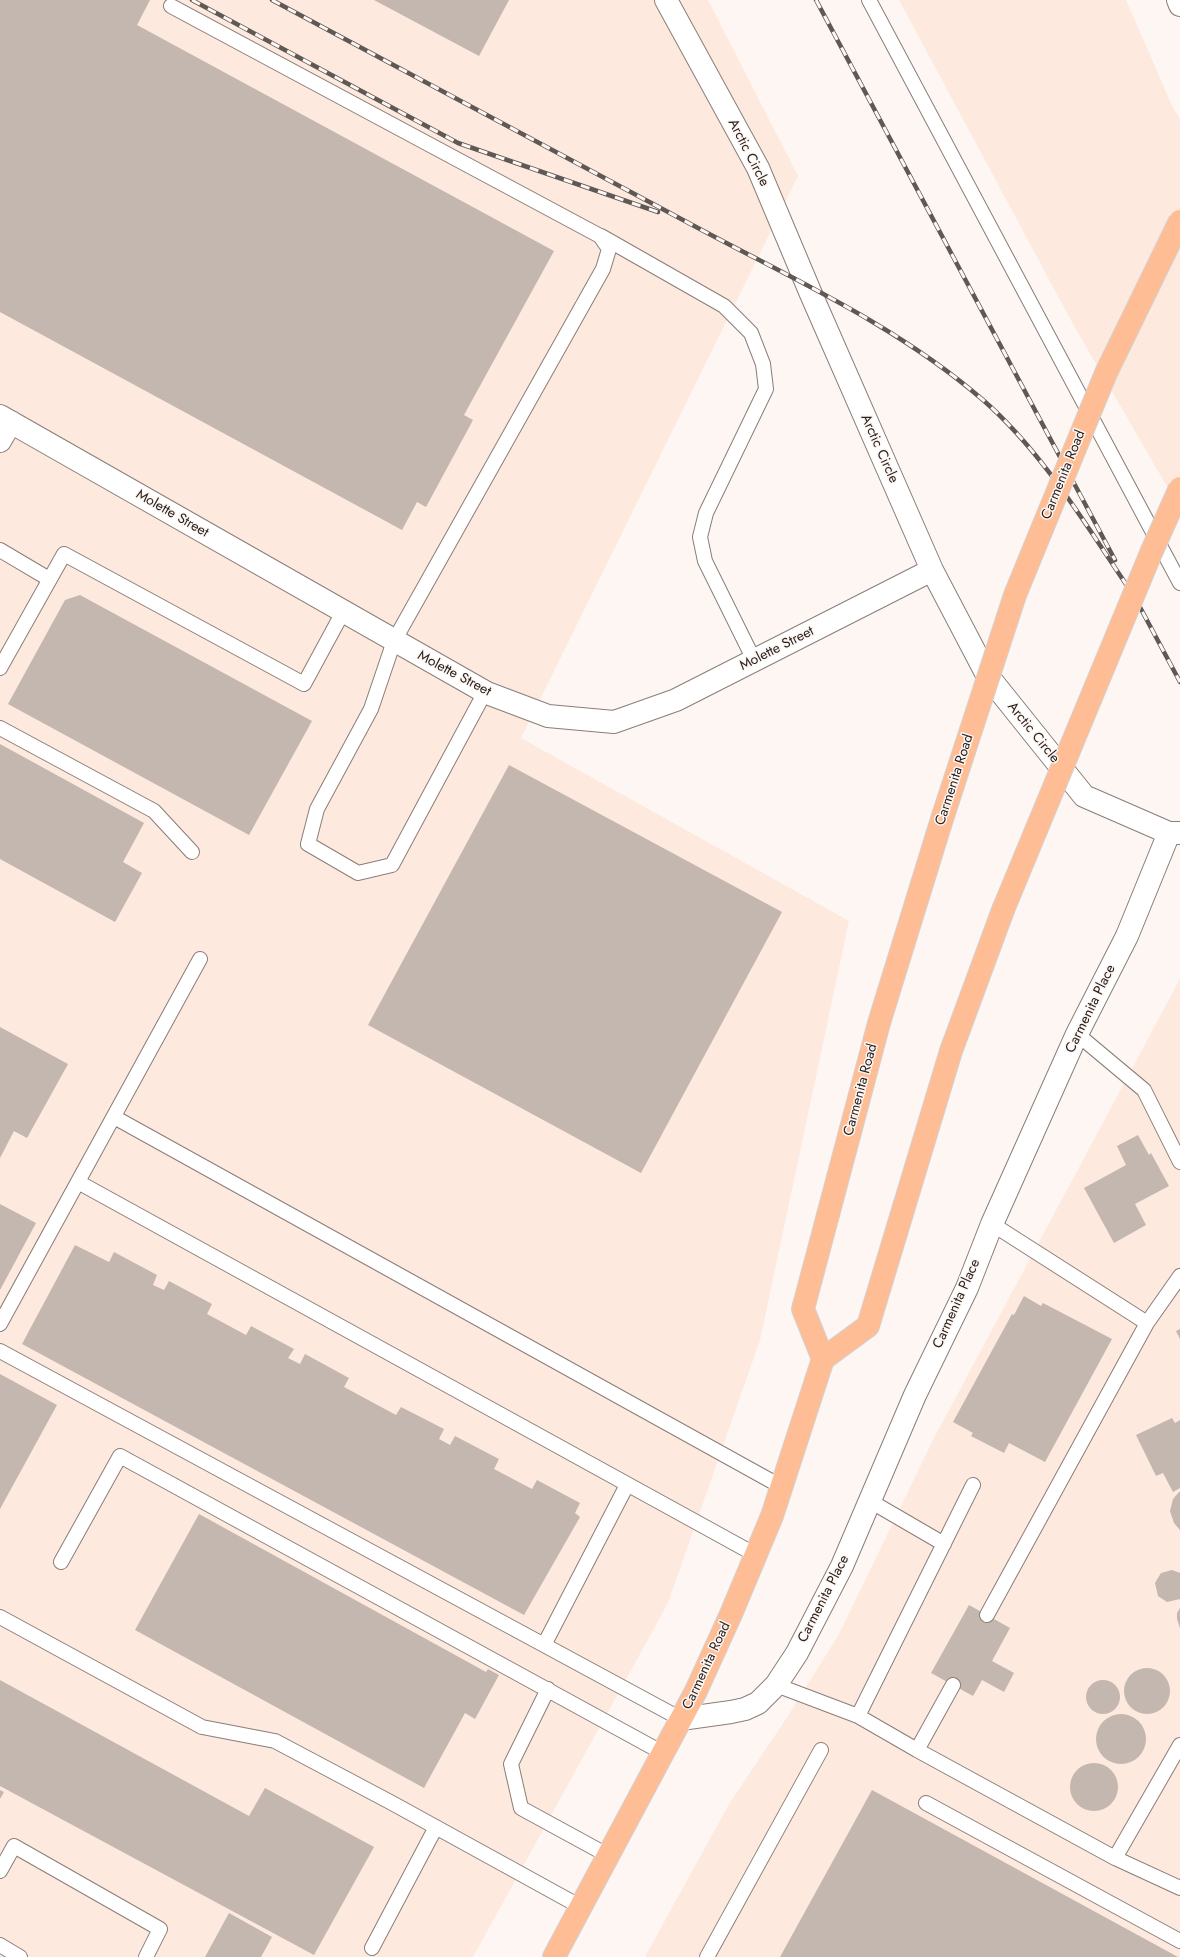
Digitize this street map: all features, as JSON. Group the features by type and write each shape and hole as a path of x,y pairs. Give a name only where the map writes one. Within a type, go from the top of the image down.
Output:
{"main road":[{"name":"Carmenita Road","path":"554,1957 609,1856 710,1662 756,1555 782,1487 822,1359 803,1308 879,1023 942,819 1015,595 1106,373 1180,221"},
{"path":"822,1359 868,1326 951,1051 1003,910 1151,553 1180,488"}],"street":[{"name":"Arctic Circle","path":"666,0 758,168 811,294 932,570 987,675 1084,796 1174,833"},
{"path":"1178,0 1180,5"},
{"name":"Molette Street","path":"5,419 485,692 548,716 614,722 676,700 932,570"},
{"path":"0,441 5,419"},
{"name":"Carmenita Place","path":"681,1719 746,1709 758,1702 776,1685 797,1652 842,1566 915,1395 967,1288 992,1224 1077,1034 1127,936 1174,833"}],"lane":[{"path":"870,0 1180,583"},
{"path":"171,6 600,236 724,306 751,333 763,364 766,389 706,513 700,536 705,561 754,660"},
{"path":"485,692 392,865 358,873 308,844 317,809 371,709 394,641 603,269 609,249 600,236"},
{"path":"0,550 49,579"},
{"path":"0,668 64,554 304,684 343,612"},
{"path":"0,728 154,811 192,852"},
{"path":"0,1324 200,959"},
{"path":"1077,1034 1144,1090 1180,1162"},
{"path":"114,1117 782,1487"},
{"path":"78,1182 756,1555"},
{"path":"992,1224 1147,1323"},
{"path":"988,1615 1147,1323 1180,1276"},
{"path":"0,1351 681,1719"},
{"path":"61,1562 120,1456 663,1753"},
{"path":"544,1645 628,1485"},
{"path":"858,1716 973,1485"},
{"path":"870,1501 944,1544"},
{"path":"0,1617 202,1727 275,1741 581,1907"},
{"path":"776,1685 858,1716 1114,1858 1180,1888"},
{"path":"917,1750 953,1685"},
{"path":"548,1689 511,1764 521,1808 609,1856"},
{"path":"1114,1858 1180,1745"},
{"path":"707,1957 821,1750"},
{"path":"926,1803 1180,1940"},
{"path":"372,1948 436,1827"},
{"path":"0,1871 14,1846 160,1928 146,1957"},
{"path":"0,1945 20,1957"}],"shaded area":[{"path":"0,0 708,0 798,176 521,738 849,921 760,1340 668,1603 473,1957 0,1957"},
{"path":"899,0 1126,0 1173,108 1180,119 1180,509 1073,324"},
{"path":"1180,979 1180,1957 645,1957 729,1804 784,1722 838,1636 934,1438"}],"building":[{"path":"0,0 150,0 137,25 554,251 464,415 473,420 426,507 417,502 402,530 0,312"},
{"path":"374,0 509,0 479,56"},
{"path":"80,595 312,721 249,835 8,704 65,600"},
{"path":"0,744 144,823 123,862 142,873 115,922 0,859"},
{"path":"509,765 782,912 641,1173 368,1025"},
{"path":"0,1027 68,1064 27,1138 14,1131 0,1158"},
{"path":"1138,1135 1149,1155 1151,1153 1169,1186 1135,1204 1146,1225 1114,1243 1084,1188 1126,1165 1117,1146"},
{"path":"0,1204 36,1223 0,1290"},
{"path":"75,1245 109,1262 114,1252 157,1275 153,1285 164,1290 169,1281 212,1304 207,1314 246,1335 251,1326 294,1349 288,1358 300,1364 305,1354 349,1378 344,1387 396,1415 401,1407 444,1429 439,1439 450,1445 455,1436 499,1459 494,1469 532,1489 537,1480 580,1503 575,1513 580,1517 524,1615 22,1344"},
{"path":"1024,1296 1041,1306 1043,1303 1112,1339 1045,1462 1009,1443 1004,1453 971,1436 973,1433 953,1422 1012,1314 1014,1315"},
{"path":"1180,1329 1180,1339 1176,1331"},
{"path":"0,1374 57,1405 0,1509"},
{"path":"1172,1418 1175,1423 1180,1420 1180,1488 1173,1492 1163,1473 1156,1476 1136,1435"},
{"path":"1180,1491 1180,1530 1174,1523 1170,1511 1173,1499"},
{"path":"199,1514 486,1672 488,1669 499,1675 475,1719 465,1713 424,1788 135,1630"},
{"path":"1172,1570 1180,1573 1180,1599 1167,1602 1158,1596 1155,1583 1161,1573"},
{"path":"969,1605 1010,1628 992,1661 1014,1673 1004,1692 982,1680 973,1696 931,1673"},
{"path":"1180,1608 1180,1628 1177,1613"},
{"path":"1152,1668 1164,1674 1169,1682 1169,1700 1164,1708 1156,1713 1142,1714 1130,1708 1125,1700 1124,1686 1130,1674 1138,1669"},
{"path":"0,1680 249,1816 265,1788 374,1847 314,1955 0,1786"},
{"path":"1103,1680 1115,1685 1120,1697 1115,1709 1103,1714 1091,1709 1086,1697 1091,1685"},
{"path":"1121,1714 1131,1716 1139,1721 1144,1729 1146,1739 1144,1749 1139,1757 1131,1762 1121,1764 1111,1762 1103,1757 1098,1749 1096,1739 1098,1729 1103,1721 1111,1716"},
{"path":"1089,1763 1099,1763 1108,1767 1114,1773 1118,1782 1118,1792 1114,1801 1108,1807 1099,1811 1089,1811 1080,1807 1074,1801 1070,1792 1070,1782 1074,1773 1080,1767"},
{"path":"0,1790 4,1792 0,1799"},
{"path":"872,1790 1178,1957 780,1957"},
{"path":"229,1913 272,1937 261,1957 205,1957"}],"railway":[{"path":"192,0 458,143 658,212"},
{"path":"272,0 809,286 881,327 917,350 951,374 983,400 1027,444 1066,495 1136,599"},
{"path":"816,0 1115,560"},
{"path":"1134,596 1180,682"}]}
